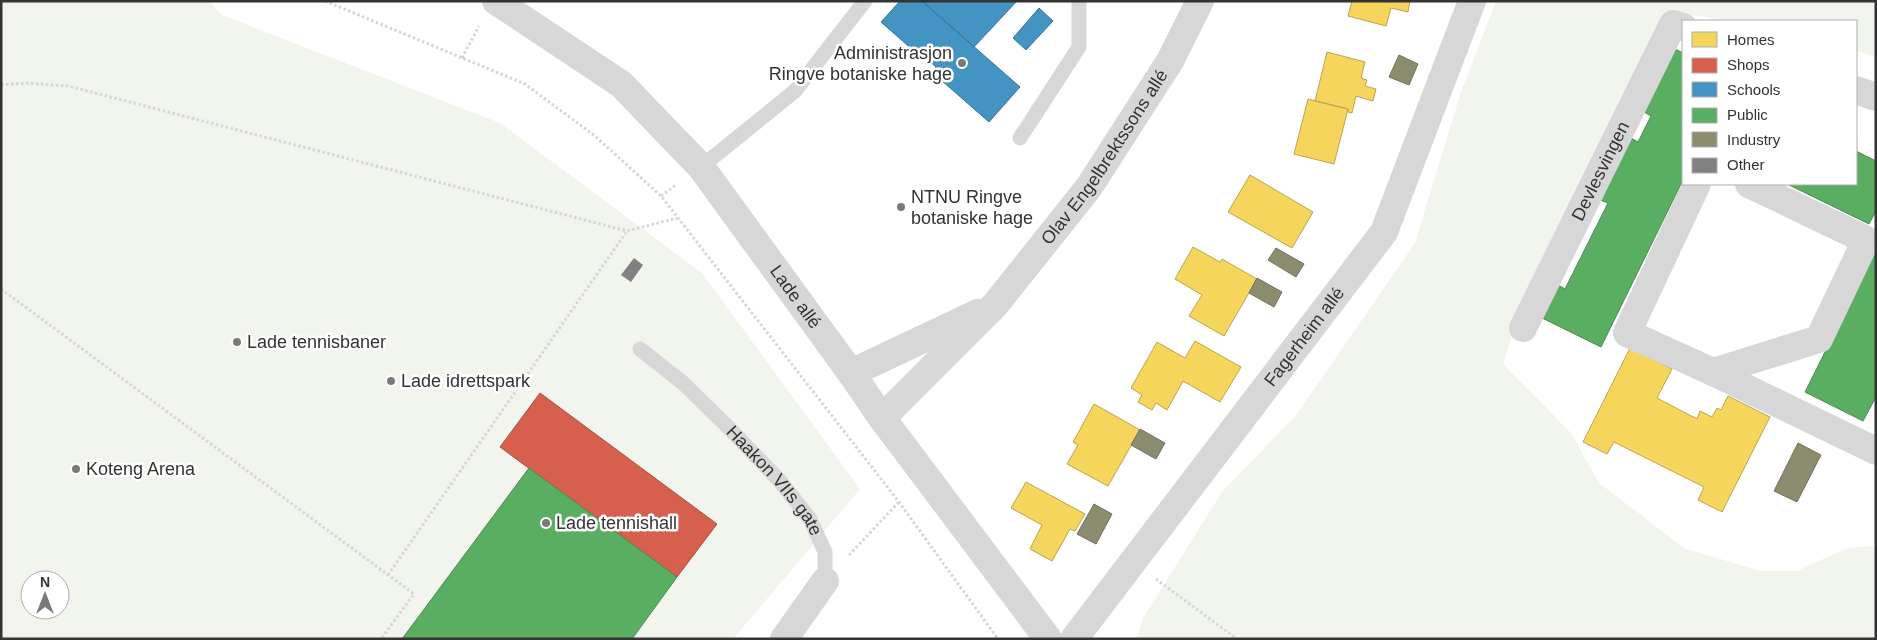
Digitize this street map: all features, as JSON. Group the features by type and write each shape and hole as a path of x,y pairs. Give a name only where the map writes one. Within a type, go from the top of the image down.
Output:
{"street":[{"name":"Lade allé","path":"496,1 621,84 701,167 882,418 1048,639"},
{"name":"Olav Engelbrektssons allé","path":"882,418 995,305 1088,187 1170,61 1200,1"},
{"name":"Fagerheim allé","path":"1074,639 1384,232 1472,1"},
{"name":"Devlesvingen","path":"1523,328 1673,24 1682,28"},
{"path":"1857,90 1876,97"},
{"path":"1697,185 1627,333 1713,372 1876,451"},
{"path":"1713,372 1819,339 1866,240 1751,185"},
{"name":"Olav Engelbrektssons allé","path":"851,373 995,305"},
{"path":"784,639 825,581"}],"lane":[{"path":"701,167 795,91 865,1"},
{"path":"1020,138 1079,47 1079,1"},
{"name":"Haakon VIIs gate","path":"640,349 683,383 780,480 810,518 825,552 825,581"}],"path":[{"path":"325,1 525,84 595,136 661,196 899,502 998,639"},
{"path":"462,58 480,26"},
{"path":"1,85 26,83 68,86 627,231 677,218"},
{"path":"388,575 627,231"},
{"path":"1,289 414,594 381,639"},
{"path":"825,581 899,502"},
{"path":"1132,561 1238,639"}],"shaded area":[{"name":"Lade idrettspark","path":"1,1 209,1 222,15 500,123 702,273 860,489 733,639 1,639"},
{"path":"1496,1 1876,1 1876,57 1857,51 1857,20 1720,20 1701,16 1673,16 1522,304 1503,364 1571,433 1599,483 1684,548 1760,571 1797,571 1845,549 1876,545 1876,639 1137,639 1143,618 1222,492 1297,414 1415,243 1460,95"}],"building: Homes":[{"path":"1352,1 1410,1 1408,12 1391,8 1386,26 1348,16"},
{"path":"1327,52 1365,62 1361,78 1367,80 1365,86 1376,89 1373,101 1356,96 1352,113 1348,112 1348,109 1315,101"},
{"path":"1308,99 1348,109 1334,164 1294,154"},
{"path":"1250,175 1313,212 1292,248 1228,212"},
{"path":"1193,247 1220,262 1222,259 1257,279 1224,336 1189,316 1202,295 1175,279"},
{"path":"1195,341 1241,367 1220,402 1183,381 1167,410 1156,403 1152,410 1138,402 1142,395 1131,388 1157,342 1185,358"},
{"path":"1630,348 1672,369 1657,398 1697,419 1700,411 1712,417 1717,408 1721,410 1728,396 1770,417 1722,512 1698,500 1704,487 1614,442 1607,454 1583,442"},
{"path":"1094,404 1140,430 1108,486 1067,464 1078,445 1073,442"},
{"path":"1026,482 1085,514 1075,531 1070,529 1052,561 1030,549 1042,525 1011,508"}],"building: Shops":[{"path":"540,393 717,524 677,577 500,447"}],"building: Schools":[{"name":"Administrasjon Ringve botaniske hage","path":"900,1 922,1 1020,87 989,122 941,80 940,82 930,74 936,67 925,57 923,59 881,22"},
{"path":"922,1 1017,1 974,47"},
{"path":"1039,8 1053,21 1026,50 1013,38"}],"building: Public":[{"path":"1675,49 1682,52 1682,182 1601,347 1542,318 1558,285 1565,289 1608,203 1600,200 1631,138 1638,142 1651,116 1644,112"},
{"path":"1857,152 1876,161 1876,211 1869,224 1789,185 1857,185"},
{"path":"1876,250 1876,397 1863,421 1805,392"},
{"name":"Lade tennishall","path":"529,468 677,577 632,639 402,639"}],"building: Industry":[{"path":"1399,55 1418,64 1409,85 1389,77"},
{"path":"1276,248 1304,264 1296,277 1268,260"},
{"path":"1257,278 1282,292 1274,307 1249,293"},
{"path":"1140,429 1165,443 1156,459 1131,445"},
{"path":"1798,443 1821,455 1797,502 1774,491"},
{"path":"1094,504 1112,514 1096,544 1077,534"}],"building: Other":[{"path":"634,258 643,265 631,282 621,275"}],"place":[{"name":"Administrasjon Ringve botaniske hage","path":"962,63"},
{"name":"NTNU Ringve botaniske hage","path":"901,207"},
{"name":"Lade tennisbaner","path":"237,342"},
{"name":"Lade idrettspark","path":"391,381"},
{"name":"Koteng Arena","path":"76,469"},
{"name":"Lade tennishall","path":"546,523"}]}
